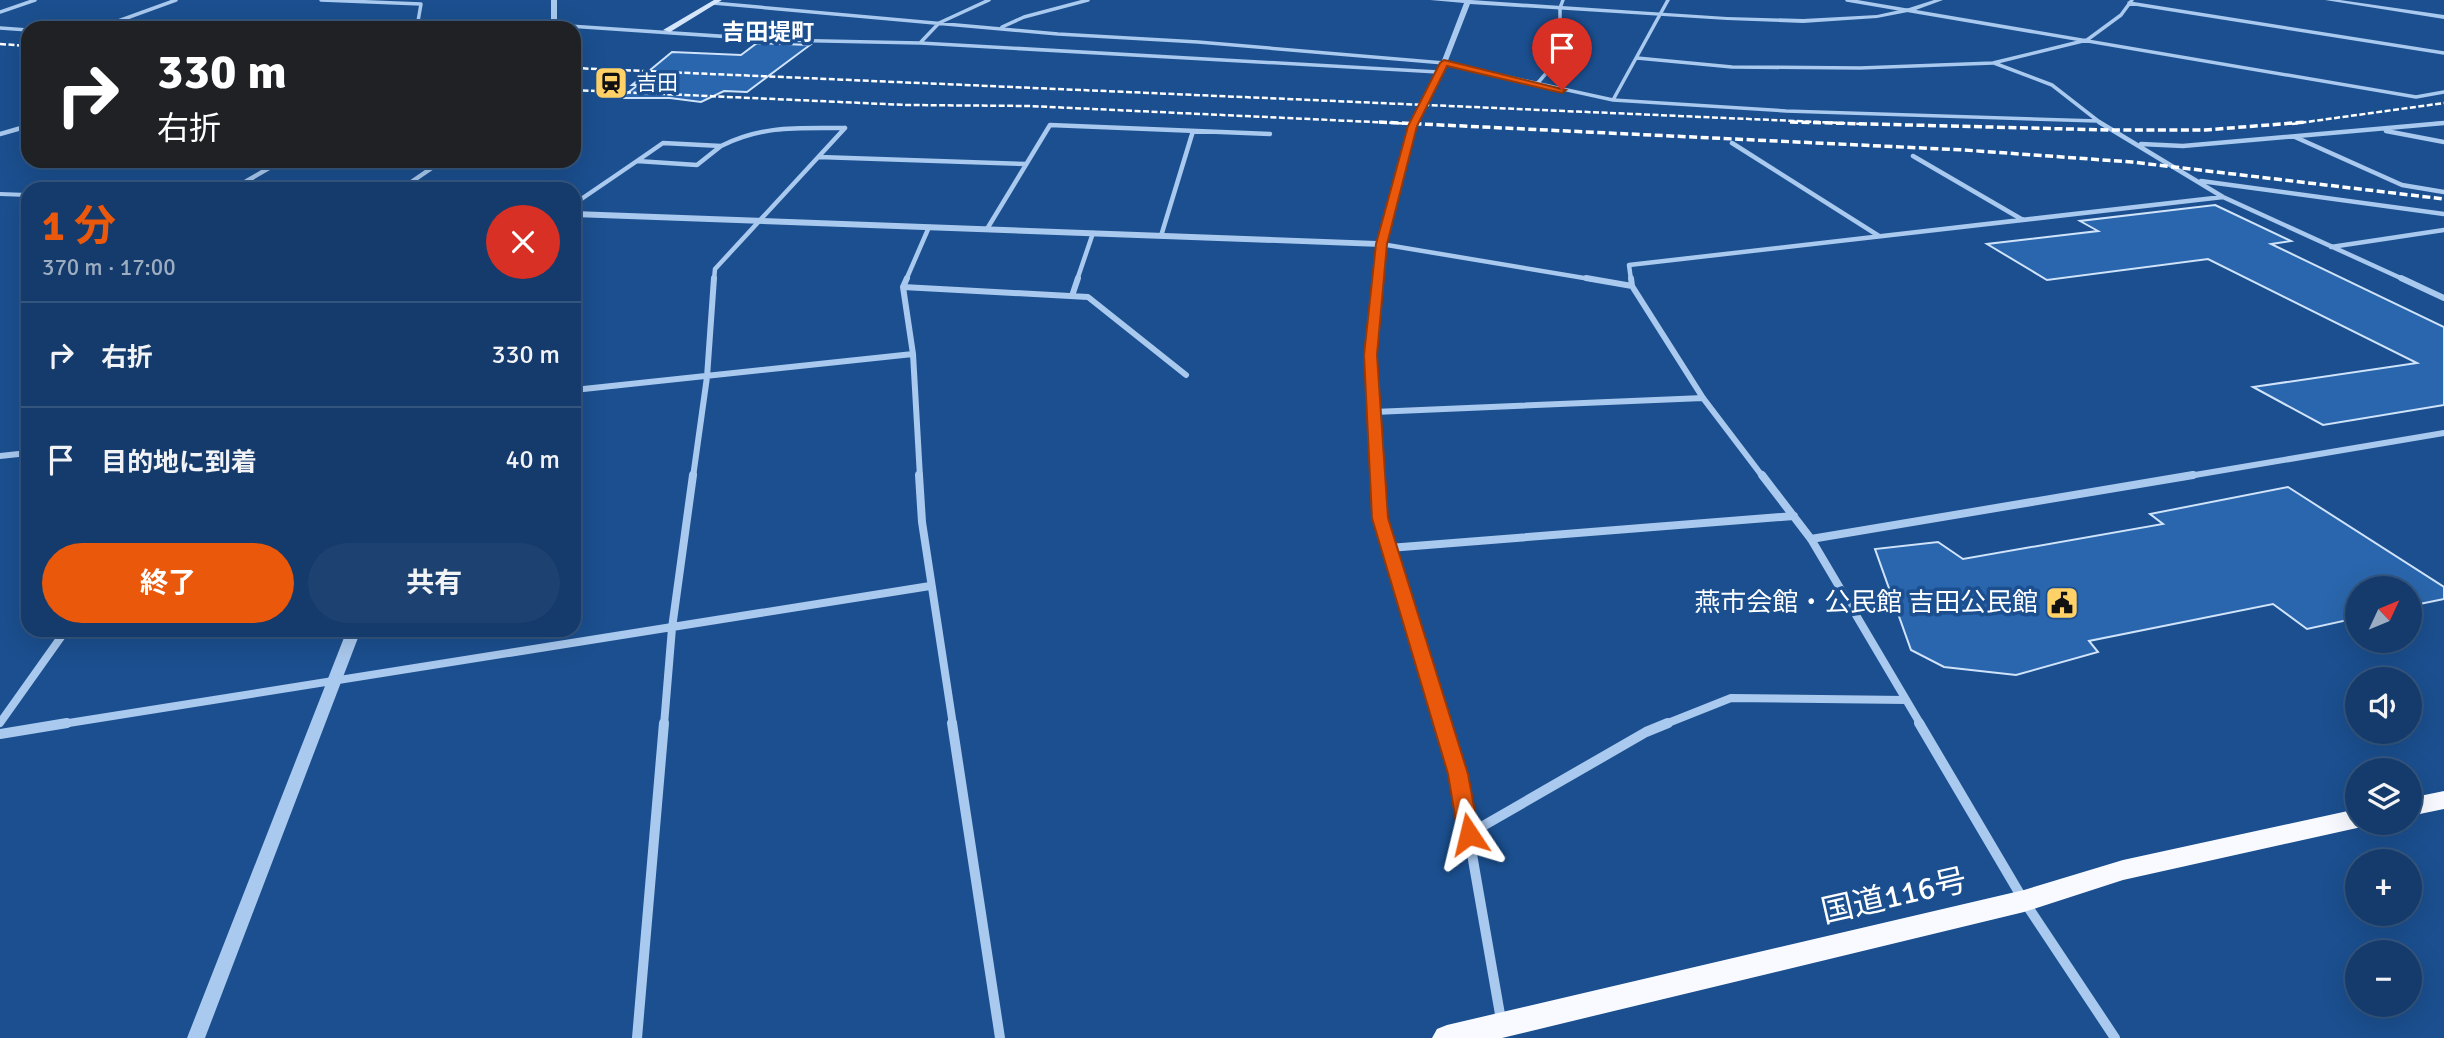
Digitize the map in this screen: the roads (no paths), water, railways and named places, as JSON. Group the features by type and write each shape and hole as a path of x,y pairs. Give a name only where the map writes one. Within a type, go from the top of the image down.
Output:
{"highway":[{"path":"2422,805 2444,800"},
{"name":"国道116号","path":"1447,1038 1502,1031 2024,901 2123,870 2345,822"}],"main road":[{"path":"667,30 716,1"}],"street":[{"path":"0,12 35,0"},
{"path":"118,21 176,0"},
{"path":"321,0 421,4 418,21"},
{"path":"554,0 554,21"},
{"path":"919,43 939,23 989,0"},
{"path":"1002,27 1024,17 1088,0"},
{"path":"1433,0 1759,21 1862,17 1905,10 1940,0"},
{"path":"1536,85 1560,57 1560,8 1563,0"},
{"path":"1613,100 1668,0"},
{"path":"1847,0 2416,97 2444,92"},
{"path":"2328,0 2444,17"},
{"path":"716,1 939,23 1444,63 1613,100 1786,111 2097,121"},
{"path":"1468,1 1423,110 1412,126 1381,244 1371,355 1380,518 1458,774 1502,1031"},
{"path":"1637,58 1732,67 1860,68 1993,63 2087,40 2121,15 2130,1 2444,53"},
{"path":"581,26 667,30 777,40 919,43 1438,72"},
{"path":"0,28 21,30"},
{"path":"1993,63 2052,85 2097,121 2140,144 2223,197 2444,298"},
{"path":"2140,144 2183,146 2444,122"},
{"path":"987,229 1050,125 1270,134"},
{"path":"0,135 21,128"},
{"path":"636,161 697,165 721,146 745,134 787,128 845,128 715,269 707,377 672,628 637,1038"},
{"path":"2379,130 2444,142"},
{"path":"1161,236 1193,131"},
{"path":"2294,136 2402,185 2444,192"},
{"path":"581,199 663,143 721,146"},
{"path":"1732,143 1880,236"},
{"path":"1913,156 2023,220"},
{"path":"819,157 1026,164"},
{"path":"245,182 269,168"},
{"path":"411,182 432,168"},
{"path":"2197,181 2444,214"},
{"path":"1,195 21,195"},
{"path":"2115,1038 2024,901 1811,539 1703,398 1632,286 1629,265 2223,197"},
{"path":"581,214 1381,244 1632,286"},
{"path":"929,227 904,286 913,354 922,522 1000,1038"},
{"path":"2331,247 2444,230"},
{"path":"1072,296 1093,233"},
{"path":"904,286 1088,296 1186,375"},
{"path":"581,389 913,354"},
{"path":"1374,412 1703,398"},
{"path":"1811,539 2444,433"},
{"path":"0,456 21,454"},
{"path":"1389,548 1794,516"},
{"path":"0,734 930,586"},
{"path":"0,723 61,637"},
{"path":"195,1038 351,637"},
{"path":"1469,834 1646,732 1731,698 1906,700"}],"railway":[{"path":"0,44 21,46"},
{"path":"581,68 1856,124"},
{"path":"581,90 907,105 1029,106 1416,124"},
{"path":"2292,124 2444,103"},
{"path":"1379,122 1964,150 2132,162 2444,199"},
{"path":"1790,122 1856,124"},
{"path":"1856,124 2205,130 2306,122"},
{"path":"1856,124 1864,124"}],"place":[{"name":"吉田","path":"611,83"},
{"name":"燕市会館・公民館 吉田公民館","path":"2062,603"}],"district":[{"name":"吉田堤町","path":"768,32"}]}
